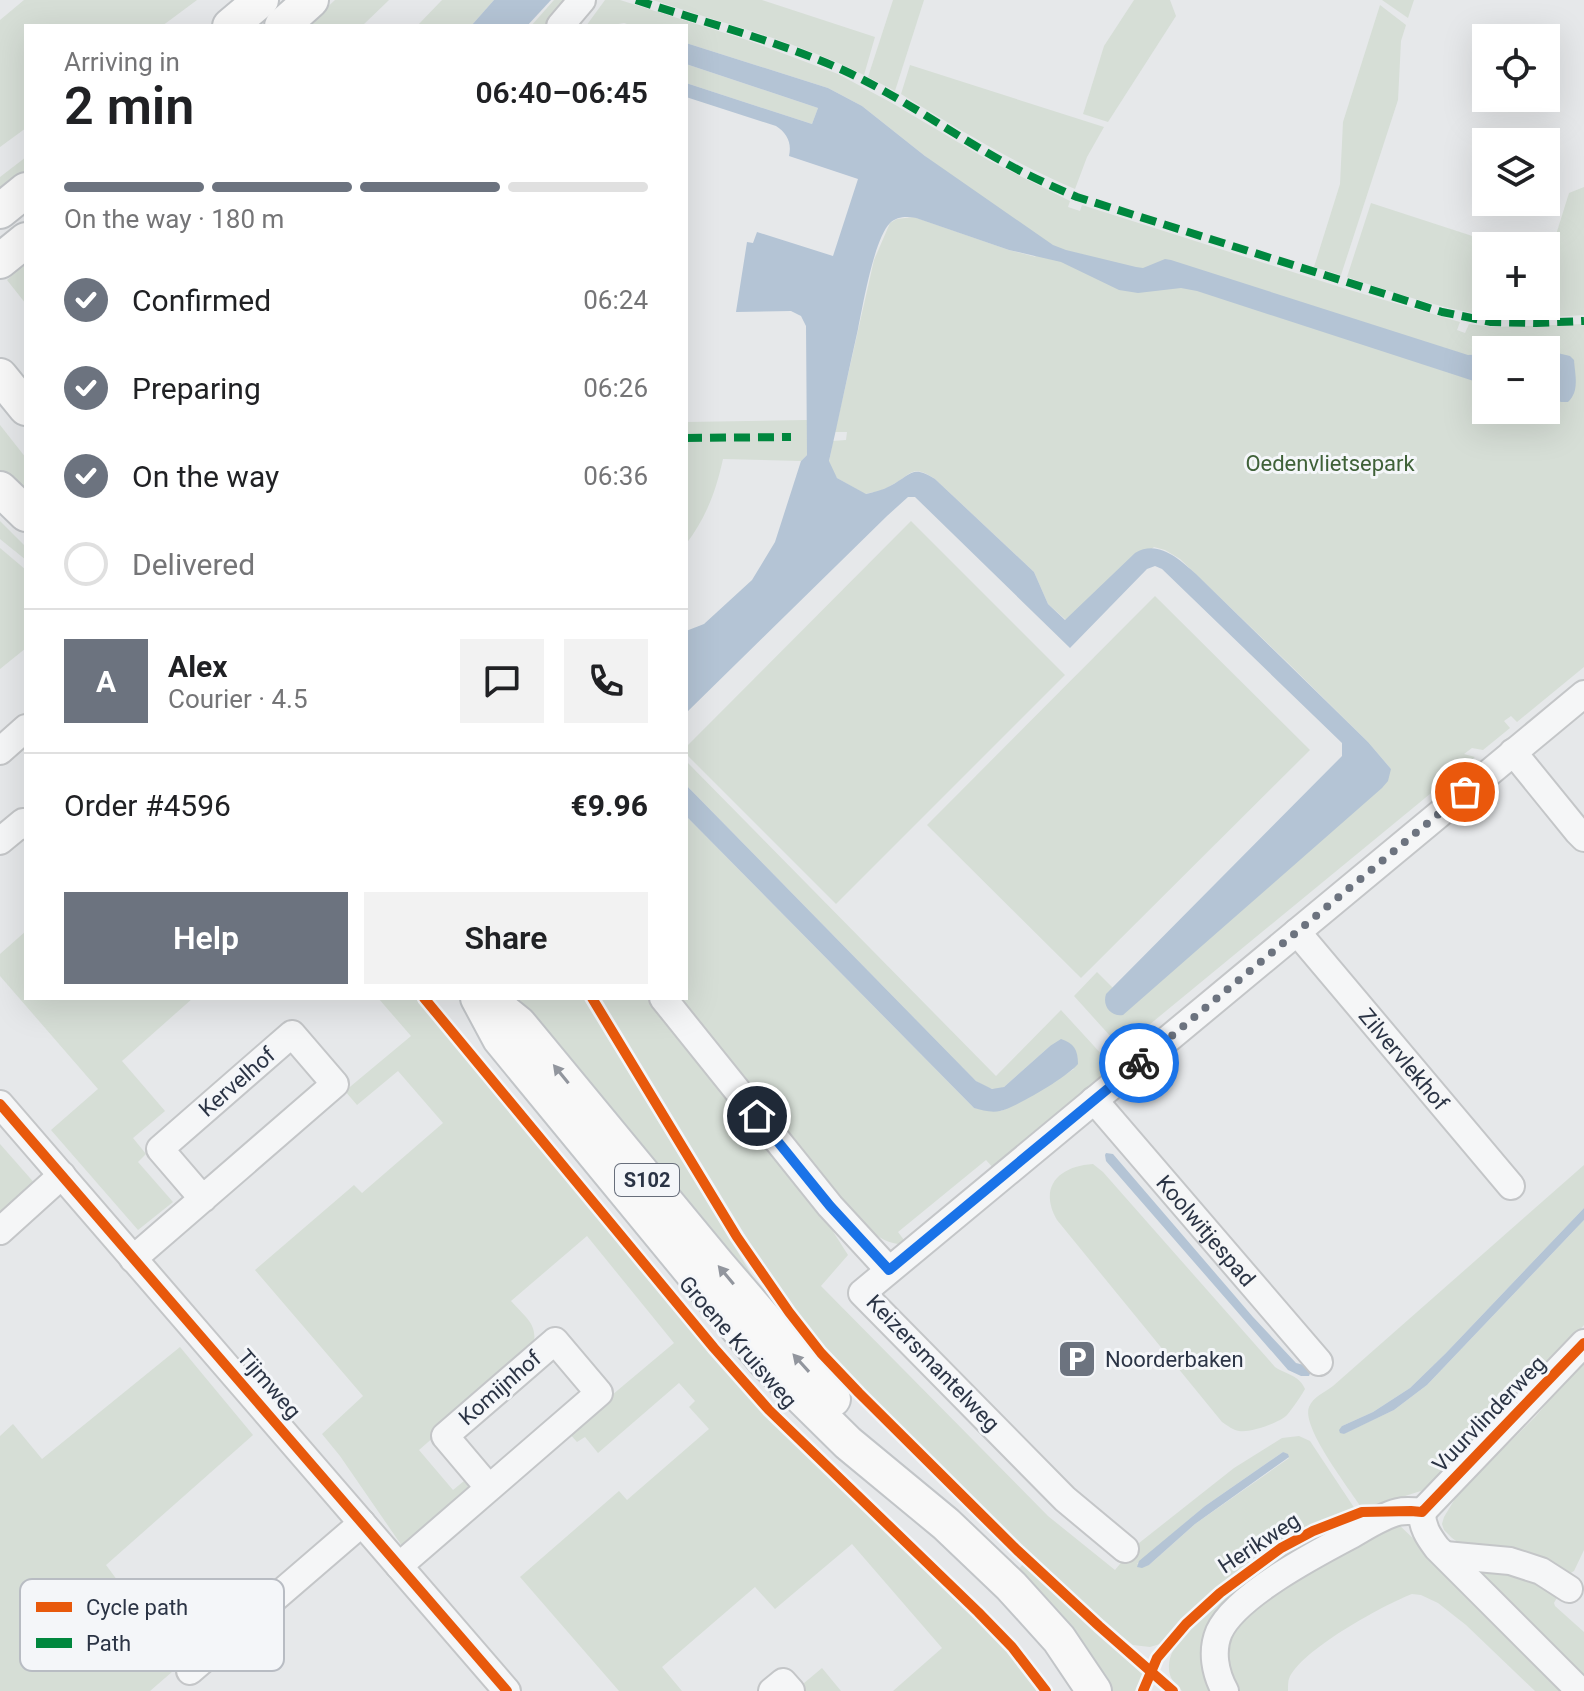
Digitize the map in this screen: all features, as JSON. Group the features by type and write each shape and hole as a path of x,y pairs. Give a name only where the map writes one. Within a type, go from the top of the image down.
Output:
{"main road":[{"path":"232,24 261,0"},
{"path":"284,24 311,0"},
{"path":"0,211 24,192"},
{"path":"0,261 24,242"},
{"path":"0,376 24,406"},
{"path":"0,489 24,512"},
{"name":"Groene Kruisweg","path":"479,1000 500,1039 764,1360 848,1443 946,1524 1011,1586 1059,1639 1094,1691"},
{"name":"Groene Kruisweg","path":"489,1000 519,1024 776,1335 946,1524"}],"street":[{"path":"562,24 582,0"},
{"name":"Keizersmantelweg","path":"1125,1549 1065,1499 862,1293 1584,694"},
{"path":"0,751 24,730"},
{"path":"1513,752 1584,838"},
{"path":"0,841 24,823"},
{"name":"Zilvervlekhof","path":"1297,932 1511,1186"},
{"path":"665,1000 830,1206 889,1270"},
{"name":"Kervelhof","path":"133,1259 203,1199 335,1084 292,1034 160,1149 203,1199"},
{"name":"Koolwitjespad","path":"1094,1100 1319,1362"},
{"name":"Tijmweg","path":"0,1104 507,1691"},
{"path":"0,1231 62,1175"},
{"name":"Komijnhof","path":"399,1566 599,1393 555,1341 445,1436 489,1488"},
{"name":"Vuurvlinderweg","path":"1422,1512 1584,1343"},
{"name":"Herikweg","path":"1225,1691 1216,1669 1214,1651 1218,1634 1231,1614 1285,1572 1335,1543 1397,1512 1422,1512"},
{"path":"1422,1512 1425,1531 1445,1555 1580,1691"},
{"path":"284,1590 362,1523"},
{"path":"1445,1555 1510,1561 1541,1571 1569,1589"},
{"path":"772,1691 783,1682 791,1691"}],"green space":[{"path":"24,0 197,0 165,24 24,24 24,129 0,147 0,20"},
{"path":"335,0 389,0 364,24 309,24"},
{"path":"442,0 494,0 473,24 419,24"},
{"path":"554,0 572,0 551,24 533,24"},
{"name":"Oedenvlietsepark","path":"605,0 620,0 747,40 838,74 988,160 1070,201 1068,207 1080,211 1082,205 1460,322 1457,330 1465,333 1469,324 1493,327 1584,324 1584,667 1517,722 1511,716 1504,721 1510,728 1483,750 1472,748 1464,754 1475,757 1121,1048 1074,996 1097,972 1113,988 1106,994 1391,769 1287,662 1180,559 1165,550 1154,547 1066,620 1048,604 1034,572 927,474 912,472 884,489 865,494 837,478 829,462 833,441 846,440 847,432 835,432 874,260 890,223 914,217 1036,257 925,156 862,106 828,88 688,44 688,24 587,24"},
{"path":"653,0 762,0 875,37 864,75 787,43"},
{"path":"893,0 924,0 895,91 868,77"},
{"path":"1134,0 1170,0 1176,16 1108,122 1083,114 1104,46"},
{"path":"1382,0 1414,0 1408,18"},
{"path":"1380,5 1406,25 1401,41 1398,100 1341,275 1314,267 1340,184 1343,122"},
{"path":"688,65 818,108 812,124 688,84"},
{"path":"910,65 1104,127 1087,157 1075,189 1008,157 901,94"},
{"path":"24,159 24,174 0,193 0,177"},
{"path":"1584,187 1584,315 1560,316 1560,232 1557,232 1569,193"},
{"path":"1371,203 1472,236 1472,313 1347,277"},
{"path":"24,252 24,301 7,280 15,273 9,263"},
{"path":"807,420 807,455 801,461 723,459 709,504 688,541 688,422"},
{"path":"0,425 24,455 24,499 0,474"},
{"path":"0,521 24,545 24,558 0,539"},
{"path":"911,521 1065,675 836,904 688,756 688,745"},
{"path":"0,548 24,568 24,650 0,669"},
{"path":"1155,596 1310,750 1081,978 927,825"},
{"path":"688,763 996,1076 1061,1010 1116,1070 995,1170 986,1160 898,1232 907,1244 897,1244 879,1237 842,1202 675,1000 688,1000 688,818 974,1108 1001,1111 1074,1069 1050,1046 1004,1087 993,1089 976,1081 688,787"},
{"path":"24,933 24,1000 191,1000 122,1061 165,1111 133,1138 146,1154 138,1162 173,1202 138,1230 51,1130 98,1089 0,976 0,954"},
{"path":"380,1000 422,1000 716,1358 830,1478 940,1580 1040,1691 893,1691 942,1648 852,1544 775,1609 755,1587 662,1667 682,1691 619,1691 520,1577 619,1491 627,1500 709,1429 689,1407 695,1401 679,1383 598,1453 585,1437 577,1442 568,1432 674,1343 587,1236 511,1301 533,1328 532,1351 419,1450 453,1490 464,1481 472,1491 402,1546 322,1434 363,1396 255,1270 354,1185 362,1193 443,1123 398,1071 357,1105 345,1091 411,1036"},
{"path":"520,1000 584,1000 753,1277 777,1311 587,1088"},
{"path":"602,1000 655,1000 827,1222 848,1255 821,1286 1048,1516 1115,1570 1134,1547 1234,1468 1282,1438 1299,1436 1310,1441 1355,1509 1299,1533 1263,1554 1215,1592 1160,1644 1150,1647 1133,1645 1101,1620 922,1452 807,1332","holes":["1283,1452 1289,1458 1195,1524 1149,1565 1137,1564 1205,1506"]},
{"path":"0,1144 37,1186 0,1218"},
{"path":"1093,1164 1275,1367 1302,1384 1304,1392 1283,1418 1264,1427 1244,1431 1235,1430 1222,1422 1057,1220 1050,1198 1055,1180 1070,1169"},
{"path":"1584,1165 1584,1208 1410,1388 1373,1412 1342,1426 1343,1434 1394,1410 1427,1385 1584,1220 1584,1325 1540,1375 1427,1489 1361,1507 1312,1428 1308,1416 1311,1403"},
{"path":"180,1347 253,1435 106,1565 116,1579 20,1579 20,1671 173,1671 150,1691 0,1691 0,1436 13,1424 42,1459"},
{"path":"1584,1360 1584,1550 1574,1571 1569,1574 1466,1548 1444,1530 1442,1524 1459,1492 1535,1417"},
{"path":"1354,1519 1202,1648 1203,1667 1215,1691 1182,1691 1179,1688 1169,1673 1172,1653 1212,1607 1268,1562 1332,1527"},
{"path":"1395,1521 1572,1691 1535,1691 1466,1625 1438,1603 1412,1594 1325,1642 1296,1668 1289,1679 1288,1691 1235,1691 1225,1648 1229,1636 1253,1604"},
{"path":"1023,1564 1142,1670 1144,1679 1135,1691 1113,1691 1079,1641 1018,1570"},
{"path":"1468,1567 1512,1570 1559,1594 1555,1606 1584,1632 1584,1681"},
{"path":"822,1668 841,1691 797,1689"}],"water":[{"path":"494,0 551,0 529,24 473,24"},
{"path":"688,44 828,88 862,106 925,156 1053,245 1143,268 1165,259 1171,260 1472,355 1472,380 1197,291 1181,288 1138,293 1119,290 1061,262 1009,250 915,218 896,219 884,231 870,273 829,461 837,478 866,494 916,472 935,479 1034,572 1048,604 1065,620 1135,553 1152,548 1168,553 1196,574 1368,742 1391,769 1388,781 1382,788 1123,1015 1108,1010 1106,994 1342,756 1342,743 1162,569 1155,566 1147,569 1070,648 915,497 908,497 688,711 688,630 704,624 752,580 775,542 801,461 807,455 806,326 801,316 791,311 736,312 747,242 753,243 757,232 833,256 858,179 789,156 788,139 776,126 688,98 688,84 812,124 818,108 688,65"},
{"path":"1560,354 1574,360 1576,377 1572,398 1561,402"},
{"path":"688,787 976,1081 992,1089 1004,1087 1061,1039 1074,1048 1078,1064 1053,1084 1000,1111 974,1108 688,818"},
{"path":"1106,1153 1113,1154 1296,1363 1308,1366 1311,1371 1309,1376 1288,1370 1106,1161"},
{"path":"1584,1208 1584,1220 1427,1385 1394,1410 1344,1434 1340,1433 1342,1426 1373,1412 1410,1388"},
{"path":"1283,1452 1289,1457 1195,1524 1149,1565 1137,1567 1139,1561 1205,1506"}],"marked path":[{"path":"636,0 768,41 845,71 885,91 1009,165 1077,197 1442,312 1491,322 1584,321"},
{"path":"688,438 791,437"}],"cycle path":[{"path":"426,1000 769,1410 978,1612 1012,1647 1046,1691"},
{"path":"593,1000 737,1237 821,1353 1017,1550 1173,1691"},
{"path":"0,1104 507,1691"},
{"path":"1143,1691 1157,1658 1186,1624 1220,1593 1281,1548 1313,1531 1362,1512 1422,1512 1584,1343"}],"way so far":[{"path":"1139,1063 1465,792"}],"place":[{"name":"Noorderbaken","path":"1077,1359"}],"route":[{"path":"757,1116 830,1206 889,1270 1139,1063"}]}
